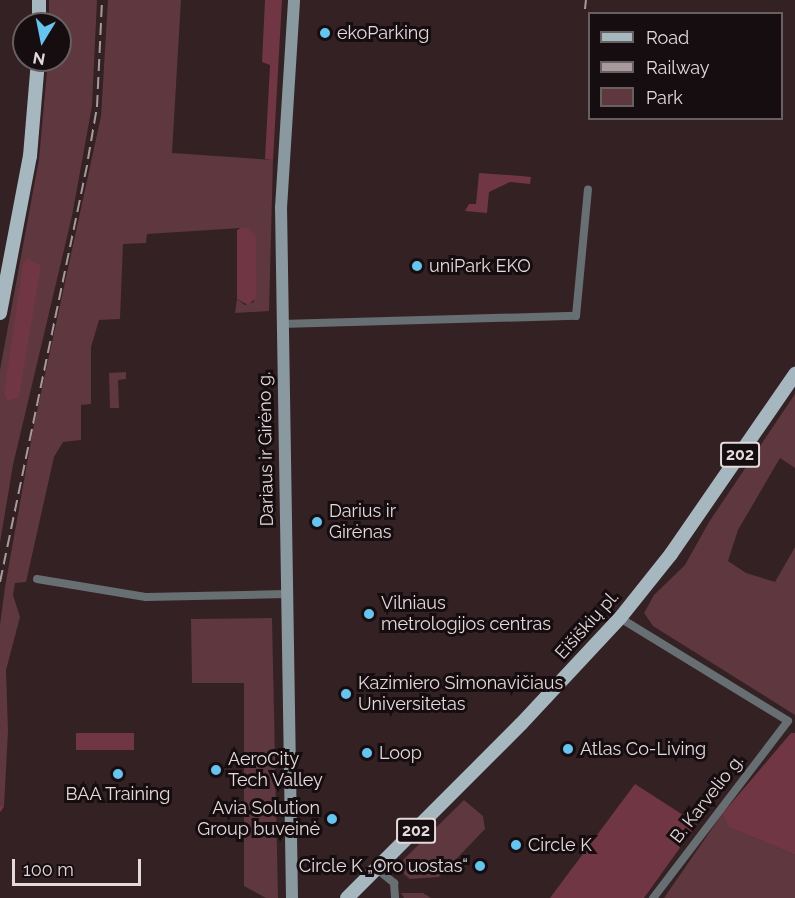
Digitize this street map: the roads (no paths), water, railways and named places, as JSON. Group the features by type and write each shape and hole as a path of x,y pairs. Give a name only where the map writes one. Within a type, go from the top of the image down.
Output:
{"main road":[{"name":"Dariaus ir Girėno g.","path":"292,898 281,324 281,208 294,0"},
{"path":"0,313 30,156 37,72"},
{"name":"Eišiškių pl.","path":"347,898 378,870 620,618 671,554 795,374"}],"street":[{"path":"281,324 576,316 588,190"},
{"path":"38,579 146,597 286,594"},
{"name":"B. Karvelio g.","path":"620,618 788,721 653,898"},
{"path":"378,870 394,883 395,898"}],"railway":[{"path":"0,582 88,159 97,107 102,0"},
{"path":"585,9 586,0"}],"place":[{"name":"ekoParking","path":"325,33"},
{"name":"uniPark EKO","path":"417,266"},
{"name":"Darius ir Girėnas","path":"317,522"},
{"name":"Vilniaus metrologijos centras","path":"369,614"},
{"name":"Kazimiero Simonavičiaus Universitetas","path":"346,694"},
{"name":"Atlas Co-Living","path":"568,749"},
{"name":"Loop","path":"367,753"},
{"name":"AeroCity Tech Valley","path":"216,770"},
{"name":"BAA Training","path":"118,774"},
{"name":"Avia Solution Group buveinė","path":"332,819"},
{"name":"Circle K","path":"516,845"},
{"name":"Circle K „Oro uostas“","path":"480,866"}]}
